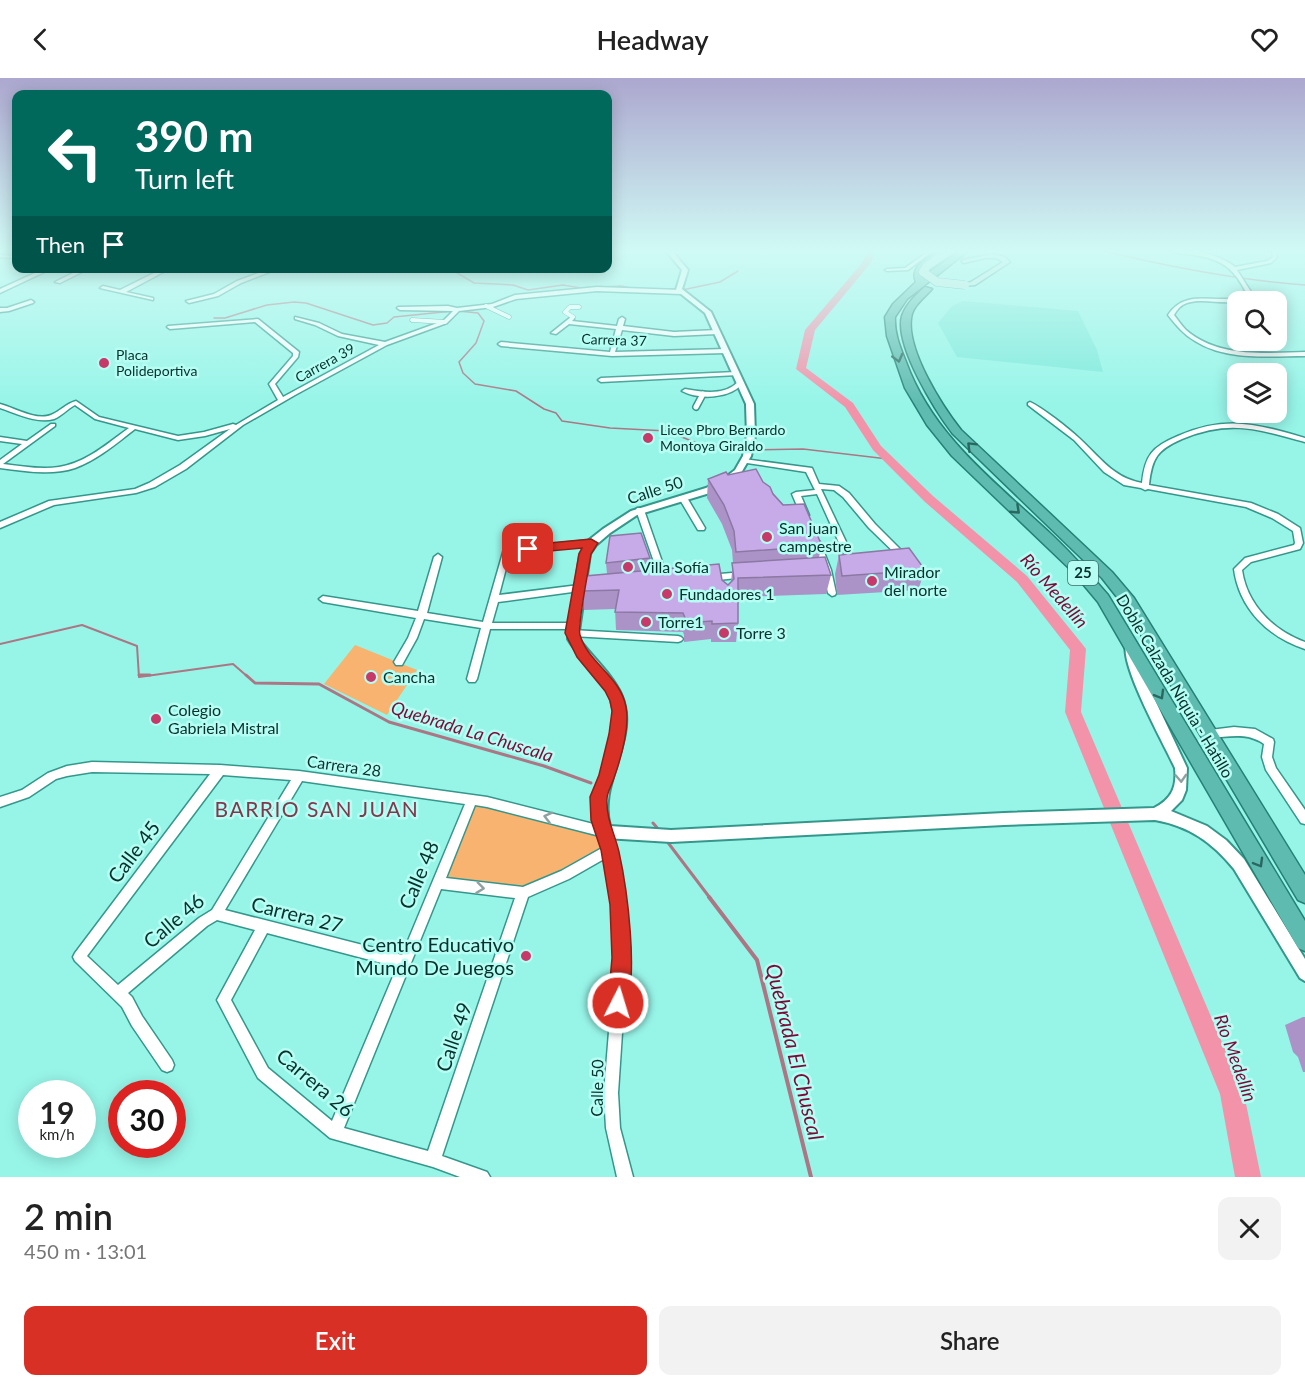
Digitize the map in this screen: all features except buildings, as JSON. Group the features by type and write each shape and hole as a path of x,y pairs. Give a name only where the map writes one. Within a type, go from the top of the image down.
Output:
{"highway":[{"name":"Doble Calzada Niquia - Hatillo","path":"899,302 889,321 902,372 916,404 963,459 1086,577 1103,599 1305,941"},
{"name":"Doble Calzada Niquia - Hatillo","path":"915,302 907,316 906,329 937,405 963,439 1118,588 1140,617 1305,893"}],"street":[{"path":"0,310 13,309 30,302"},
{"path":"400,308 458,310 498,302"},
{"path":"695,302 708,312 752,413 747,461 809,470 817,489 840,569 832,592"},
{"path":"1182,302 1177,305 1171,315 1197,341 1220,351 1235,354 1305,354"},
{"path":"486,306 509,317"},
{"path":"579,307 570,307 565,312 571,320 620,329 674,334 717,332"},
{"name":"Carrera 39","path":"0,525 52,503 144,489 183,467 241,424 385,344 445,322 458,310"},
{"path":"297,318 340,335 385,344"},
{"path":"612,354 622,319"},
{"path":"170,327 256,320 296,352 296,356 272,384 282,401"},
{"path":"412,320 445,322"},
{"path":"554,333 571,320"},
{"name":"Carrera 37","path":"501,344 612,354 726,351"},
{"path":"601,380 738,378"},
{"path":"685,391 703,394 733,390 738,378"},
{"path":"696,407 703,394"},
{"path":"0,406 45,418 54,416 67,405 76,403 97,418 178,438 205,434 241,424"},
{"path":"1030,404 1076,439 1107,470 1127,483 1248,505 1275,516 1297,530 1299,543 1297,547 1248,560 1238,570 1238,580 1243,592 1261,618 1276,632 1305,646"},
{"path":"1145,488 1153,454 1171,441 1197,429 1216,424 1242,424 1305,440"},
{"path":"0,465 53,425"},
{"path":"0,465 34,471 64,470 92,459 135,427"},
{"path":"0,440 28,443"},
{"name":"Calle 50","path":"591,543 599,535 640,510 721,485 747,461"},
{"path":"809,527 796,494 817,489 836,488 846,495 878,532 906,558 904,563 899,564"},
{"path":"683,498 701,528"},
{"path":"640,510 665,581"},
{"path":"814,537 840,569"},
{"path":"573,630 585,554 591,543"},
{"path":"472,679 507,551 591,543"},
{"path":"399,662 421,615 438,557"},
{"path":"816,571 865,567"},
{"path":"700,578 758,574"},
{"path":"723,576 724,587"},
{"path":"654,582 677,580"},
{"path":"494,599 598,587"},
{"path":"323,599 487,626 573,630 678,639"},
{"name":"Calle 50","path":"573,630 582,653 618,700 617,734 599,797 599,820 610,850 619,905 621,958 611,1092 614,1128 625,1177"},
{"path":"1129,642 1133,666 1181,768 1182,789 1172,804 1155,814"},
{"path":"1210,734 1250,730 1269,741 1267,757 1271,770 1305,819"},
{"name":"Carrera 28","path":"0,802 25,794 52,776 74,769 92,767 220,770 299,776 472,800 605,832"},
{"name":"Calle 45","path":"118,993 79,957 220,770"},
{"name":"Calle 46","path":"118,993 203,922 216,914 299,776"},
{"name":"Calle 48","path":"335,1133 403,962 472,800"},
{"path":"605,832 622,831 672,836 1004,819 1155,814 1188,822 1215,838 1227,849 1239,864 1305,973"},
{"path":"437,883 523,893 565,875 610,850"},
{"name":"Calle 49","path":"433,1160 523,893"},
{"name":"Carrera 27","path":"216,914 263,928 403,962"},
{"name":"Carrera 26","path":"263,928 224,1000 263,1073 335,1133 433,1160 482,1177"},
{"path":"118,993 127,1002 137,1022 167,1065"}],"shaded area":[{"path":"960,302 978,302 1078,311 1097,350 1103,372 957,357 938,323 952,306"},
{"name":"Cancha","path":"355,645 417,670 387,715 324,684"},
{"path":"472,800 601,826 610,850 523,892 438,881"}],"waterway":[{"path":"214,318 225,318 267,305 291,302"},
{"path":"297,302 373,325 387,323 394,317 453,311"},
{"name":"Río Medellín","path":"834,302 810,330 801,369 849,405 877,448 929,499 1022,579 1078,649 1073,712 1232,1094 1248,1177"},
{"path":"458,311 478,313 484,321 476,343 459,362 463,373 475,384 516,391 544,409 556,413 562,421 610,428 667,431 699,444 746,450"},
{"path":"751,450 803,449 888,459"},
{"name":"Quebrada La Chuscala","path":"0,644 82,625 137,646 139,677 233,664 248,677"},
{"name":"Quebrada La Chuscala","path":"139,675 150,675"},
{"name":"Quebrada La Chuscala","path":"246,675 255,683 319,684 389,722 544,766 591,783"},
{"name":"Quebrada El Chuscal","path":"653,823 659,830"},
{"name":"Quebrada El Chuscal","path":"666,840 710,898"},
{"name":"Quebrada El Chuscal","path":"709,897 757,960 811,1177"}],"place":[{"name":"Placa Polideportiva","path":"104,363"},
{"name":"Liceo Pbro Bernardo Montoya Giraldo","path":"648,438"},
{"name":"San juan campestre","path":"767,537"},
{"name":"Villa Sofía","path":"628,567"},
{"name":"Mirador del norte","path":"872,581"},
{"name":"Fundadores 1","path":"667,594"},
{"name":"Torre1","path":"646,622"},
{"name":"Torre 3","path":"724,633"},
{"name":"Cancha","path":"371,677"},
{"name":"Colegio Gabriela Mistral","path":"156,719"},
{"name":"Centro Educativo Mundo De Juegos","path":"526,956"}],"district":[{"name":"BARRIO SAN JUAN","path":"317,810"}],"route":[{"path":"528,549 591,543 585,554 572,633 582,653 618,700 617,734 599,797 599,820 610,850 619,905 621,958 618,1003"}]}
